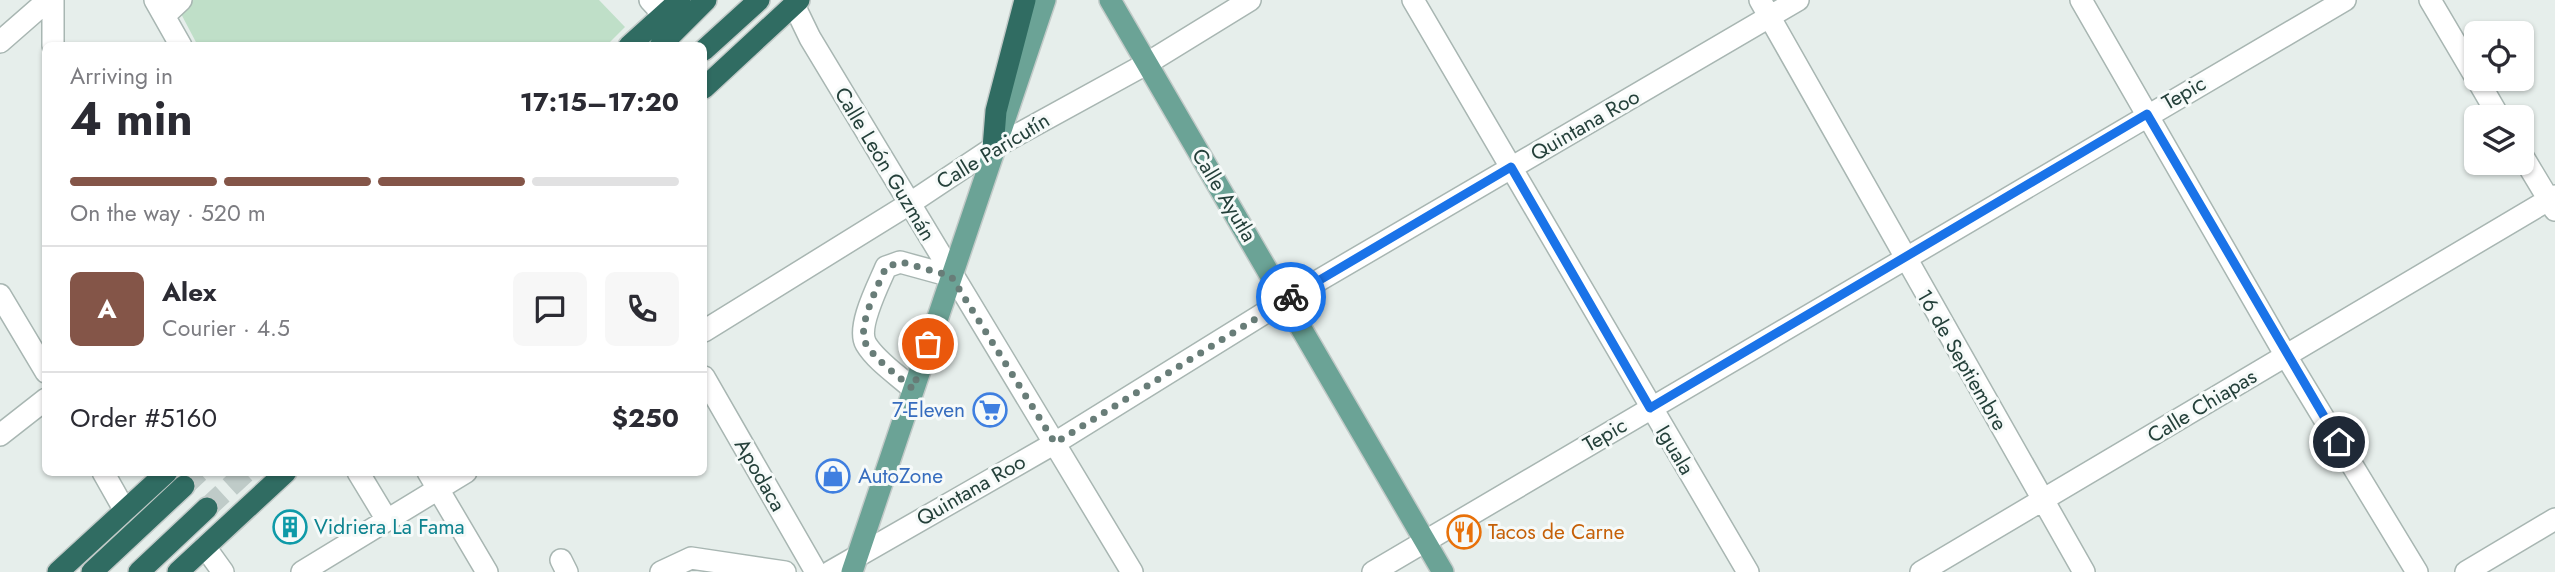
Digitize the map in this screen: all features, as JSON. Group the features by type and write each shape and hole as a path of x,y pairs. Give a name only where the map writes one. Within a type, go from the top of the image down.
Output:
{"highway":[{"path":"632,42 657,7 680,0"},
{"path":"664,42 706,0"},
{"path":"707,47 759,0"},
{"path":"993,148 996,111 1025,0"},
{"path":"707,85 797,3"},
{"path":"58,572 163,476"},
{"path":"178,572 282,476"},
{"path":"92,572 184,486"},
{"path":"139,572 207,508"}],"main road":[{"path":"855,563 1045,0"},
{"name":"Calle Ayutla","path":"1110,0 1443,572"}],"street":[{"path":"0,42 51,0"},
{"path":"51,0 53,42"},
{"path":"179,42 160,8 181,0"},
{"name":"Calle Paricutín","path":"707,329 909,204 993,148 1146,64 1251,0"},
{"name":"Iguala","path":"1413,0 1748,572"},
{"name":"Quintana Roo","path":"830,572 855,563 1055,443 1286,299 1511,167 1765,8 1798,0"},
{"path":"2081,0 2286,356 2417,572"},
{"name":"Tepic","path":"1373,572 2147,114 2345,0"},
{"path":"2430,0 2464,56"},
{"name":"Calle León Guzmán","path":"797,3 810,38 951,276 1132,572"},
{"name":"16 de Septiembre","path":"1765,8 2084,572"},
{"path":"2534,173 2553,202"},
{"name":"Calle Chiapas","path":"1921,572 2553,202"},
{"path":"913,389 866,345 862,334 873,297 886,267 901,262 951,276"},
{"path":"0,295 42,365"},
{"name":"Apodaca","path":"707,382 816,572"},
{"path":"0,435 42,402"},
{"path":"105,476 125,510"},
{"path":"360,476 387,520"},
{"path":"302,572 387,520 434,481 452,476"},
{"path":"434,481 487,572"},
{"path":"2466,572 2555,519"},
{"path":"205,547 223,572"},
{"path":"661,572 691,558 785,572"}],"green space":[{"path":"190,0 599,0 625,27 610,42 196,42 179,10"}],"tunnel":[{"path":"184,486 195,476"},
{"path":"207,508 242,476"}],"way so far":[{"path":"928,344 913,389 866,345 862,334 873,297 886,267 901,262 951,276 1055,443 1291,297"}],"place":[{"name":"7-Eleven","path":"990,410"},
{"name":"AutoZone","path":"833,476"},
{"name":"Vidriera La Fama","path":"290,527"},
{"name":"Tacos de Carne","path":"1464,532"}],"route":[{"path":"1291,297 1511,167 1650,408 2147,114 2286,356 2339,442"}]}
